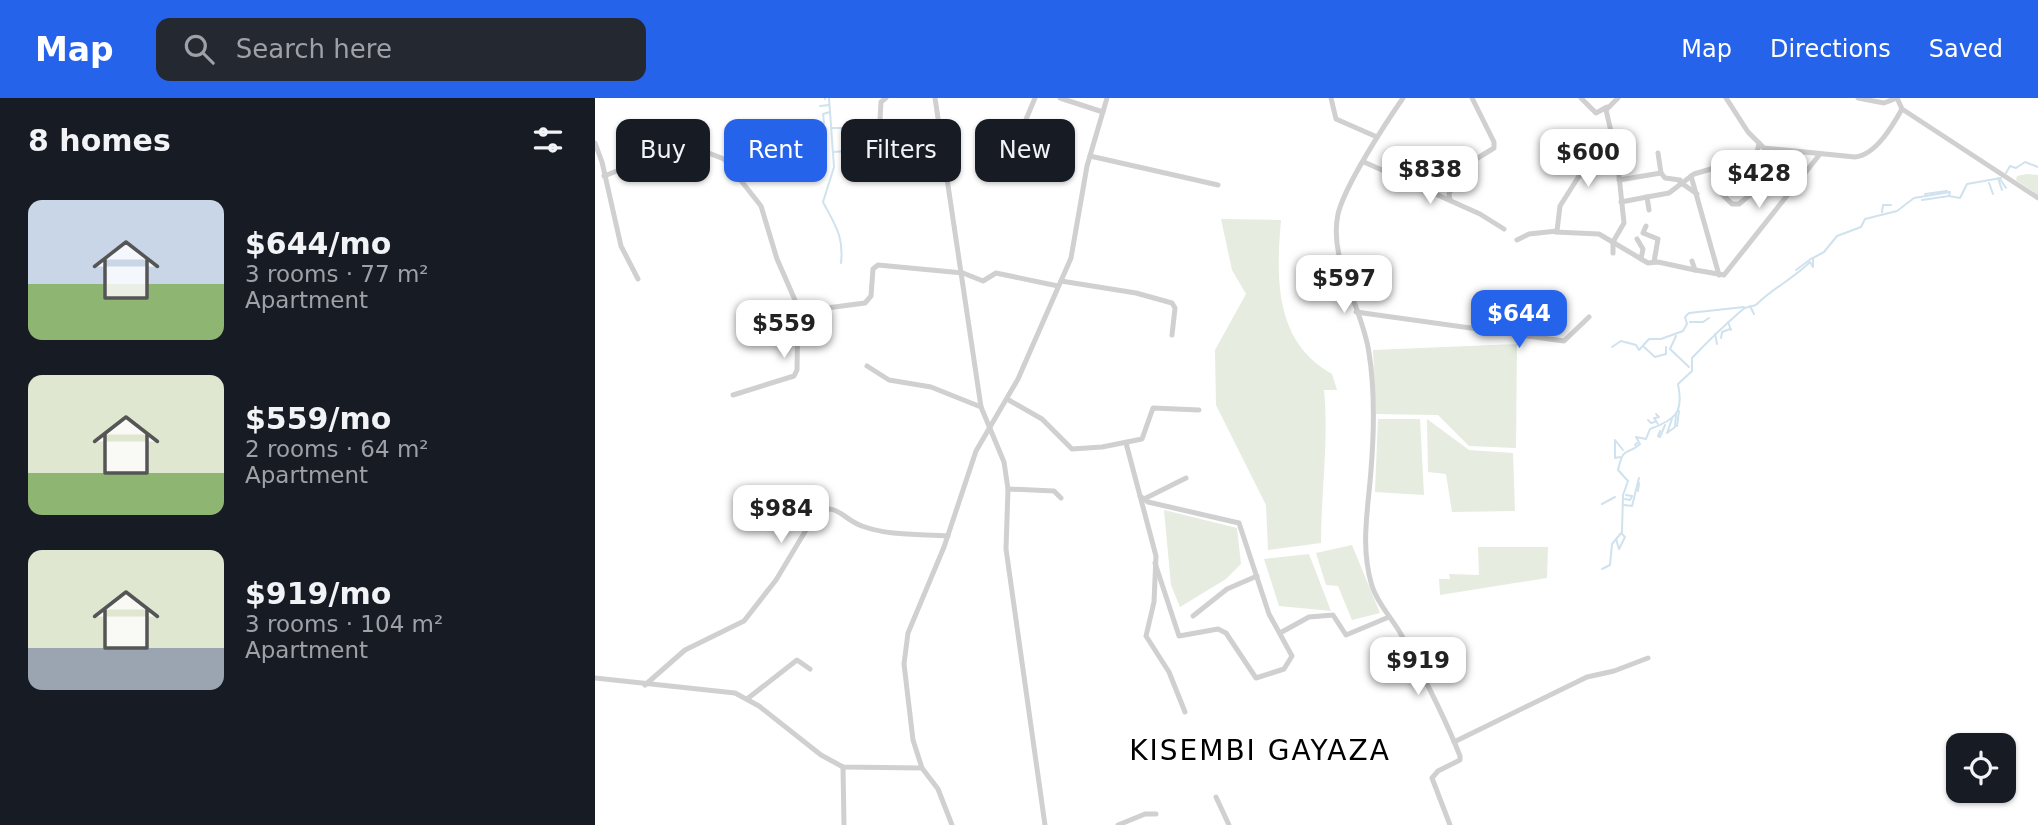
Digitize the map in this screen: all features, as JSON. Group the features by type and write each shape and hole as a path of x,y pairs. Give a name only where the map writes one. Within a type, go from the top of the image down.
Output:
{"street":[{"path":"880,119 881,102 886,98"},
{"path":"935,98 981,407 988,429 999,446 1008,489 1006,549 1045,825"},
{"path":"1026,119 1035,98"},
{"path":"1060,98 1103,112"},
{"path":"952,825 938,789 922,768 909,723 905,651 915,611 948,536 967,472 988,429 1007,399 1075,247 1082,186 1107,98"},
{"path":"1331,98 1336,119 1377,137"},
{"path":"1403,98 1377,137 1342,205 1337,224 1341,256 1369,350 1371,465 1364,547 1372,586 1454,742 1460,760 1438,771 1432,778 1450,825"},
{"path":"1450,200 1449,194 1461,169 1471,168 1476,159 1494,148 1494,142 1472,98"},
{"path":"1581,98 1596,113 1618,98"},
{"path":"1725,98 1764,148 1820,154 1864,156 1886,133 1902,108"},
{"path":"1858,98 1884,103 1897,98 1902,108 2038,198"},
{"path":"1607,107 1617,157 1624,223 1613,242 1613,253"},
{"path":"595,143 621,246 638,279"},
{"path":"1621,202 1669,193 1691,176 1758,153 1759,144"},
{"path":"604,176 679,147 696,148 724,159 761,206 777,259 798,307 794,376 733,395"},
{"path":"1658,153 1661,173 1665,178 1681,182 1696,194"},
{"path":"1517,240 1529,234 1555,232 1599,234 1648,263 1724,275 1820,154"},
{"path":"1090,156 1218,186"},
{"path":"1555,232 1560,206 1579,176 1617,157"},
{"path":"1722,194 1725,201 1739,204 1752,193 1736,168 1738,161"},
{"path":"1364,162 1450,200 1504,229"},
{"path":"1619,180 1661,173"},
{"path":"1691,176 1719,275"},
{"path":"1647,197 1649,210"},
{"path":"1646,226 1643,233 1658,239 1654,262"},
{"path":"1637,239 1643,249 1641,259"},
{"path":"1692,261 1695,270"},
{"path":"798,307 804,311 865,303 870,296 873,270 878,265 963,273 983,281 996,273 1136,293 1172,303 1175,308 1172,335"},
{"path":"1356,312 1564,341 1589,317"},
{"path":"867,366 889,380 931,387 981,407"},
{"path":"1007,399 1042,419 1066,446 1081,450 1145,437 1153,408 1199,410"},
{"path":"1126,443 1153,540 1154,602 1146,636 1172,678 1185,712"},
{"path":"1142,498 1186,478"},
{"path":"1008,489 1054,491 1061,498"},
{"path":"1142,498 1239,523 1269,614 1292,656 1284,669 1256,678 1226,633 1218,629 1179,636 1176,618 1155,564"},
{"path":"645,685 685,650 744,621 776,580 801,536 823,508 834,508 855,524 869,529 948,536"},
{"path":"1193,616 1227,589 1257,576"},
{"path":"1280,633 1316,615 1333,615 1346,635 1389,617"},
{"path":"1454,742 1587,677 1648,658"},
{"path":"747,699 797,660 810,669"},
{"path":"595,678 645,685 728,691 747,699 821,755 843,766 922,768"},
{"path":"843,766 844,825"},
{"path":"1216,796 1229,825"},
{"path":"1118,825 1145,814 1156,814"}],"shaded area":[{"path":"2038,175 2038,195 2016,180 2017,176"},
{"path":"1221,219 1281,220 1280,285 1289,326 1313,361 1332,374 1337,390 1324,390 1326,428 1321,543 1268,550 1266,505 1216,405 1215,350 1246,294 1232,270"},
{"path":"1517,344 1516,448 1469,446 1438,415 1376,414 1373,350"},
{"path":"1378,419 1420,419 1424,495 1375,492"},
{"path":"1427,419 1469,450 1513,453 1515,511 1452,512 1446,474 1428,472"},
{"path":"1164,510 1237,528 1241,564 1226,579 1180,607 1171,585"},
{"path":"1352,545 1380,613 1352,620 1338,586 1326,585 1316,553"},
{"path":"1478,547 1548,547 1547,578 1440,595 1439,579 1450,579 1449,574 1479,575"},
{"path":"1309,554 1331,611 1279,606 1264,559"}],"waterway":[{"path":"829,98 834,167 823,202 840,238 841,263"},
{"path":"820,106 829,105"},
{"path":"824,119 823,114 830,112"},
{"path":"831,128 841,128"},
{"path":"833,152 841,151"},
{"path":"2006,173 2010,166 2016,168 2025,162 2038,167"},
{"path":"1998,178 2002,190"},
{"path":"1602,569 1610,565 1612,544 1622,532 1623,495 1628,481 1618,470 1622,457 1640,444 1636,437 1646,439 1650,429 1676,414 1680,402 1678,384 1692,371 1692,358 1711,339 1742,310 1756,305 1810,262 1813,267 1813,258 1824,252 1837,236 1861,227 1865,219 1897,211 1914,198 1950,192 1949,196 1960,198 1967,184 2001,178"},
{"path":"2000,179 2006,188"},
{"path":"1989,183 1993,194"},
{"path":"1925,194 1947,191"},
{"path":"1922,200 1949,196"},
{"path":"1882,212 1883,205 1891,205"},
{"path":"1796,270 1812,258"},
{"path":"1750,306 1754,314"},
{"path":"1612,347 1621,341 1636,345 1639,350 1649,339 1661,339 1683,331 1687,324 1685,317 1689,313 1744,307"},
{"path":"1690,322 1703,322 1709,318"},
{"path":"1728,322 1731,330"},
{"path":"1721,338 1722,332 1730,329"},
{"path":"1715,334 1717,344"},
{"path":"1676,336 1670,349 1689,367"},
{"path":"1644,347 1655,357 1666,354 1666,347"},
{"path":"1677,426 1679,411"},
{"path":"1655,418 1659,417 1656,414"},
{"path":"1672,419 1667,433 1675,427 1676,414"},
{"path":"1654,418 1658,424"},
{"path":"1648,420 1655,422"},
{"path":"1660,431 1660,437 1665,425"},
{"path":"1620,457 1615,458 1615,440 1623,450"},
{"path":"1624,505 1632,506 1639,478"},
{"path":"1638,491 1639,483"},
{"path":"1625,499 1630,500 1632,496 1626,495"},
{"path":"1602,504 1615,497"},
{"path":"1616,539 1619,549 1625,537 1621,533"}],"district":[{"name":"KISEMBI GAYAZA","path":"1260,750"}]}
